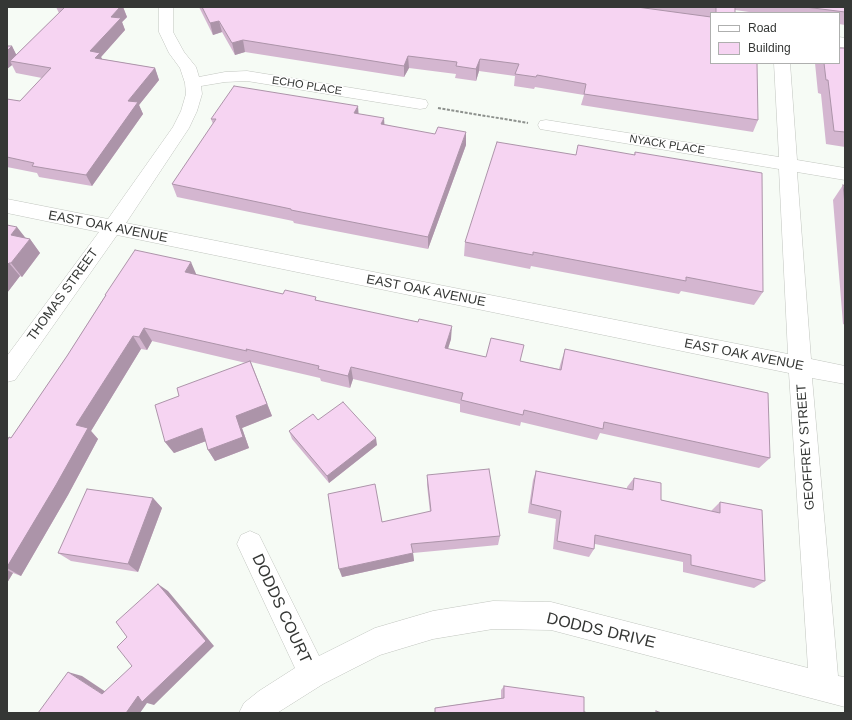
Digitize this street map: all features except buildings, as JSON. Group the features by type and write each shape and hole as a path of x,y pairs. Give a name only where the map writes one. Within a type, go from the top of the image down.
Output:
{"street":[{"name":"THOMAS STREET","path":"7,373 112,228 181,128 189,111 194,94 193,82 188,67 177,53 166,32 166,7"},
{"name":"GEOFFREY STREET","path":"782,64 800,366 834,689"},
{"name":"ECHO PLACE","path":"193,82 225,76 247,76 420,104"},
{"name":"NYACK PLACE","path":"546,125 845,174"},
{"name":"EAST OAK AVENUE","path":"7,206 845,375"},
{"name":"DODDS COURT","path":"250,544 313,674"},
{"name":"DODDS DRIVE","path":"254,713 269,701 313,674 374,642 433,625 493,616 551,616 834,689"}],"path":[{"path":"420,104 460,112 546,125"}]}
